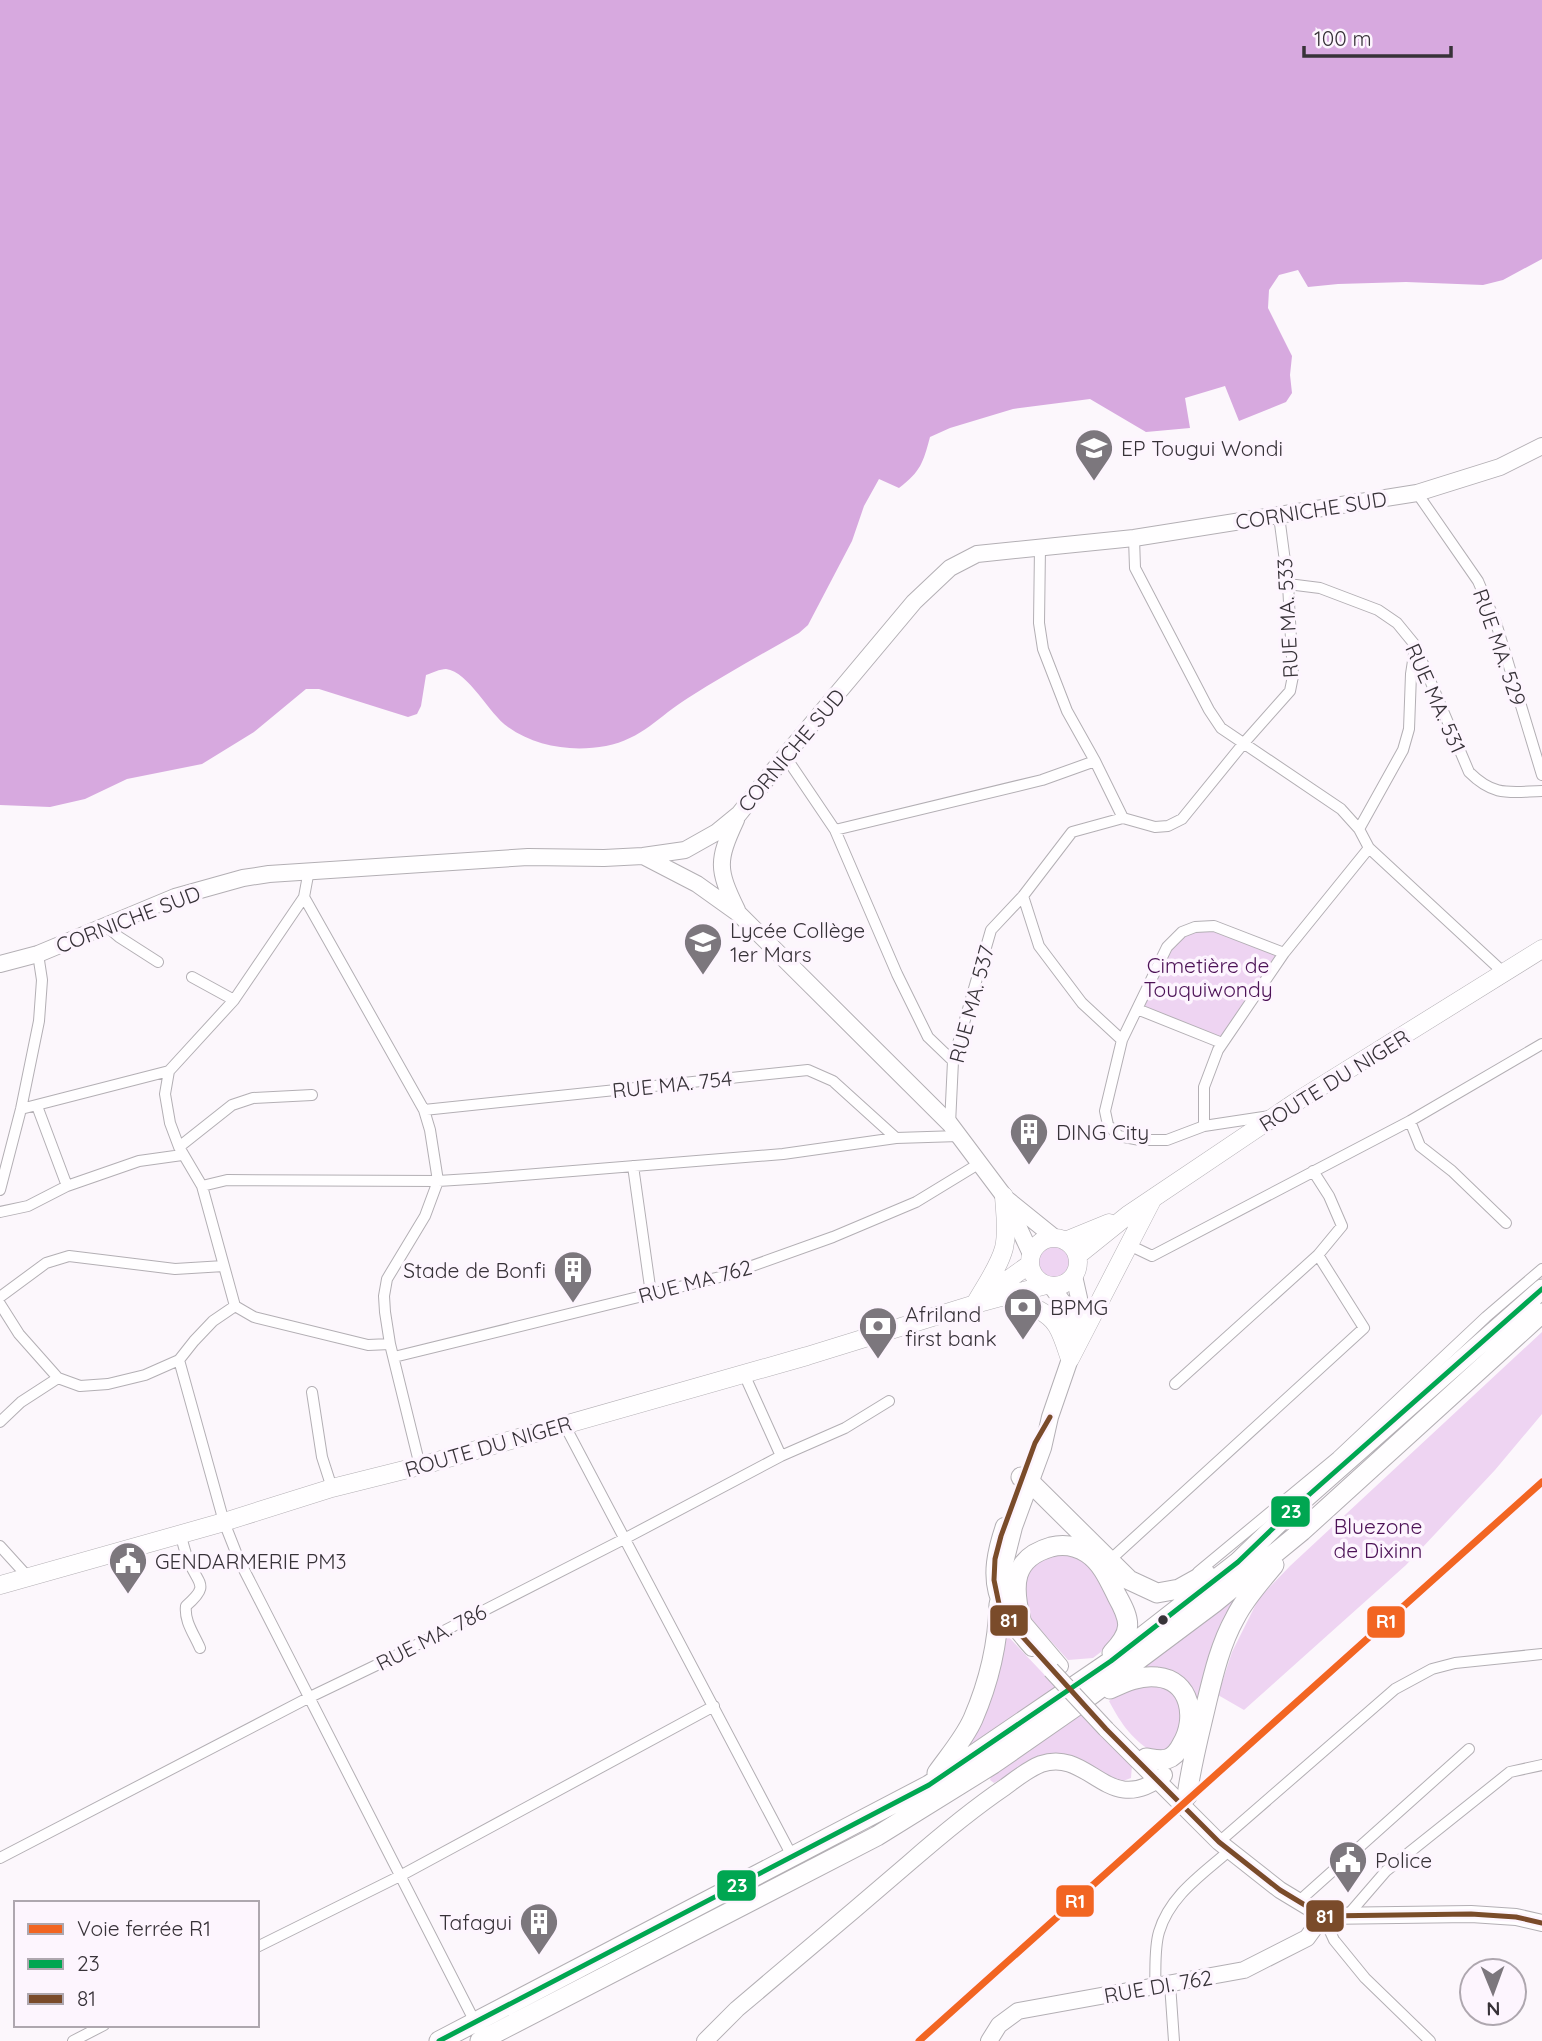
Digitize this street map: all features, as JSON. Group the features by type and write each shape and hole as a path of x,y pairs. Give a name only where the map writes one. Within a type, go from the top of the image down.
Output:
{"highway":[{"path":"477,2032 792,1856 929,1785 1094,1672 1238,1562 1294,1508 1542,1289"},
{"path":"439,2041 477,2032 877,1836 993,1764 1075,1707 1214,1603 1302,1531 1542,1313"},
{"path":"1026,1479 1129,1580 1157,1593 1179,1589 1199,1579 1294,1508"},
{"path":"1187,1796 1198,1736 1216,1667 1235,1617 1254,1589 1302,1531"},
{"path":"1021,1620 1016,1600 1017,1580 1028,1557 1038,1551 1060,1545 1072,1546 1087,1553 1102,1567 1128,1619 1128,1629 1119,1645 1094,1672"},
{"path":"929,1785 973,1720 995,1656 999,1604"},
{"path":"1075,1707 1129,1680 1156,1676 1167,1679 1184,1692 1191,1713 1187,1734 1180,1748 1158,1769"},
{"path":"1158,1769 1182,1758 1198,1736"}],"main road":[{"name":"CORNICHE SUD","path":"0,964 38,954 175,897 243,878 309,870 528,857 643,856 685,850 717,832 739,814 914,602 950,568 977,554 1134,538 1417,493 1500,467 1542,446"},
{"path":"739,814 721,858 723,881 739,914"},
{"path":"643,856 697,884 739,914 954,1130 1004,1196 1030,1259 1034,1277 1049,1286 1062,1301 1073,1339"},
{"name":"ROUTE DU NIGER","path":"1077,1256 1128,1215 1277,1115 1542,949"},
{"path":"1004,1196 1070,1245 1077,1256 1074,1276 1061,1286 1049,1286"},
{"path":"975,1304 1004,1247 1004,1196"},
{"path":"1152,1200 1070,1359 1043,1448 1001,1536 995,1559 994,1580 999,1604 1012,1625 1110,1726 1187,1796 1227,1846"},
{"name":"ROUTE DU NIGER","path":"1060,1240 1128,1215"},
{"path":"1030,1259 1041,1242 1060,1240"},
{"name":"ROUTE DU NIGER","path":"975,1304 1030,1259"},
{"path":"1070,1359 1079,1298 1074,1276"},
{"name":"ROUTE DU NIGER","path":"0,1586 332,1488 420,1466 744,1374 975,1304 1049,1286"},
{"path":"1003,1297 1048,1315 1057,1326 1070,1359"},
{"path":"1026,1479 1005,1563 1006,1585 1021,1620 1056,1668"},
{"path":"705,2041 737,2008 963,1816 1026,1772 1043,1763 1061,1762 1079,1768 1121,1791 1132,1791 1150,1785 1158,1769"},
{"path":"1158,1769 1227,1846 1280,1890 1323,1916 1471,1913 1516,1917 1542,1923"},
{"name":"RUE DI. 762","path":"989,2041 999,2025 1018,2011 1244,1970 1307,1938 1323,1916"}],"street":[{"name":"RUE MA. 529","path":"1417,493 1478,581 1496,623 1542,775"},
{"name":"RUE MA. 533","path":"1243,744 1290,691 1293,677 1288,584 1279,516"},
{"path":"1134,538 1135,568 1221,728 1342,809 1359,829 1369,848 1504,973"},
{"path":"1040,547 1039,623 1043,649 1067,711 1123,818 1155,827 1168,826 1182,819 1243,744"},
{"name":"RUE MA. 531","path":"1288,584 1320,588 1378,610 1397,623 1415,645 1469,772 1481,784 1505,793 1542,791"},
{"path":"1359,829 1403,750 1409,729 1415,645"},
{"path":"785,756 835,830 897,974 928,1037 953,1061"},
{"path":"835,830 1042,780 1095,761"},
{"name":"RUE MA. 537","path":"954,1130 953,1061 990,930 1023,896 1072,832 1123,818"},
{"path":"1204,1126 1204,1087 1217,1050 1284,953 1369,848"},
{"path":"309,870 304,897 234,1000 169,1071 165,1094 170,1123 180,1151 202,1186 235,1306 254,1317 368,1345 390,1344"},
{"path":"1023,896 1040,946 1082,1003 1122,1040"},
{"path":"304,897 424,1110 430,1130 438,1181 425,1216 387,1279 385,1312 390,1344 420,1466"},
{"path":"105,925 158,962"},
{"path":"1277,1115 1204,1126 1167,1140 1140,1140 1119,1136 1108,1125 1105,1111 1122,1040 1167,947 1182,932 1195,927 1214,926 1284,953"},
{"path":"0,1190 21,1109 39,1021 43,980 38,954"},
{"path":"192,977 234,1000"},
{"path":"1137,1009 1222,1043"},
{"path":"1129,1245 1152,1256 1410,1121 1542,1044"},
{"name":"RUE MA. 754","path":"424,1110 808,1070 833,1081 896,1138"},
{"path":"21,1109 169,1071"},
{"path":"0,1212 28,1206 67,1186 139,1161 180,1151 232,1105 253,1098 312,1095"},
{"path":"37,1106 67,1186"},
{"path":"1410,1121 1420,1146 1452,1171 1506,1223"},
{"path":"202,1186 227,1180 438,1181 634,1167 783,1154 954,1130"},
{"name":"RUE MA 762","path":"394,1357 724,1276 833,1237 916,1202 980,1163"},
{"path":"634,1167 651,1294"},
{"path":"1175,1384 1318,1255 1342,1226 1329,1196 1313,1171"},
{"path":"1110,1560 1364,1328 1318,1255"},
{"path":"0,1297 46,1262 69,1256 175,1269 224,1266"},
{"path":"1157,1593 1193,1576 1337,1457 1478,1324 1542,1269"},
{"path":"0,1304 19,1334 58,1378 80,1387 108,1384 145,1375 179,1360 214,1321 235,1306"},
{"path":"179,1360 224,1522 239,1560 477,2032"},
{"path":"744,1374 781,1456"},
{"path":"0,1422 21,1402 58,1378"},
{"path":"312,1392 322,1457 332,1488"},
{"name":"RUE MA. 786","path":"0,1858 781,1456 845,1428 888,1401"},
{"path":"565,1424 792,1856"},
{"path":"180,1533 189,1562 201,1580 201,1589 186,1606 185,1611 200,1648"},
{"path":"0,1546 29,1578"},
{"path":"1174,2041 1163,1985 1158,1934 1168,1908 1182,1892 1227,1846 1395,1689 1432,1669 1455,1663 1542,1654"},
{"path":"259,1946 400,1876 714,1706"},
{"path":"1298,1902 1469,1749"},
{"path":"1348,1915 1386,1871 1510,1772 1542,1765"},
{"path":"1323,1916 1334,1940 1365,1978 1430,2041"},
{"path":"73,2041 100,2027"}],"green space":[{"name":"Cimetière de Touquiwondy","path":"1215,930 1280,954 1221,1040 1143,1008 1170,947 1182,932"},
{"path":"1053,1242 1068,1248 1074,1263 1068,1278 1053,1284 1038,1278 1032,1263 1038,1248"},
{"name":"Bluezone de Dixinn","path":"1542,1332 1542,1414 1495,1470 1406,1565 1244,1710 1218,1695 1232,1652 1259,1598"},
{"path":"1042,1553 1080,1555 1110,1592 1120,1630 1114,1642 1093,1658 1068,1660 1021,1608 1018,1583"},
{"path":"1262,1567 1193,1724 1188,1690 1133,1675"},
{"path":"1003,1631 1056,1687 951,1758"},
{"path":"1151,1680 1177,1692 1184,1717 1174,1745 1156,1754 1128,1731 1109,1701 1126,1689"},
{"path":"1080,1712 1132,1765 1131,1778 1120,1782 1038,1758 994,1783 990,1780 992,1772"}],"shaded area":[{"path":"0,0 1542,0 1542,259 1503,280 1483,285 1406,282 1308,287 1298,270 1279,275 1269,290 1268,308 1292,356 1292,393 1286,402 1239,421 1225,386 1185,398 1190,428 1146,432 1090,399 1013,409 950,428 930,437 920,466 899,488 879,479 864,506 852,541 808,625 619,743 593,748 567,748 530,739 501,721 463,678 444,669 426,675 421,706 417,714 408,717 319,689 306,689 254,732 202,764 127,779 85,799 50,807 0,805"}],"rail line":[{"name":"R1","path":"919,2041 1542,1482"}],"transit line":[{"name":"23","path":"439,2041 929,1785 1111,1661 1238,1562 1294,1508 1542,1289"},
{"name":"81","path":"1050,1417 1035,1443 1001,1536 995,1559 994,1580 999,1604 1012,1625 1106,1729 1219,1842 1280,1890 1323,1916 1471,1914 1516,1917 1542,1923"}],"place":[{"name":"EP Tougui Wondi","path":"1094,482"},
{"name":"Lycée Collège 1er Mars","path":"703,976"},
{"name":"DING City","path":"1029,1166"},
{"name":"Stade de Bonfi","path":"573,1304"},
{"name":"BPMG","path":"1023,1341"},
{"name":"Afriland first bank","path":"878,1360"},
{"name":"GENDARMERIE PM3","path":"128,1595"},
{"name":"Police","path":"1348,1894"},
{"name":"Tafagui","path":"539,1956"}]}
